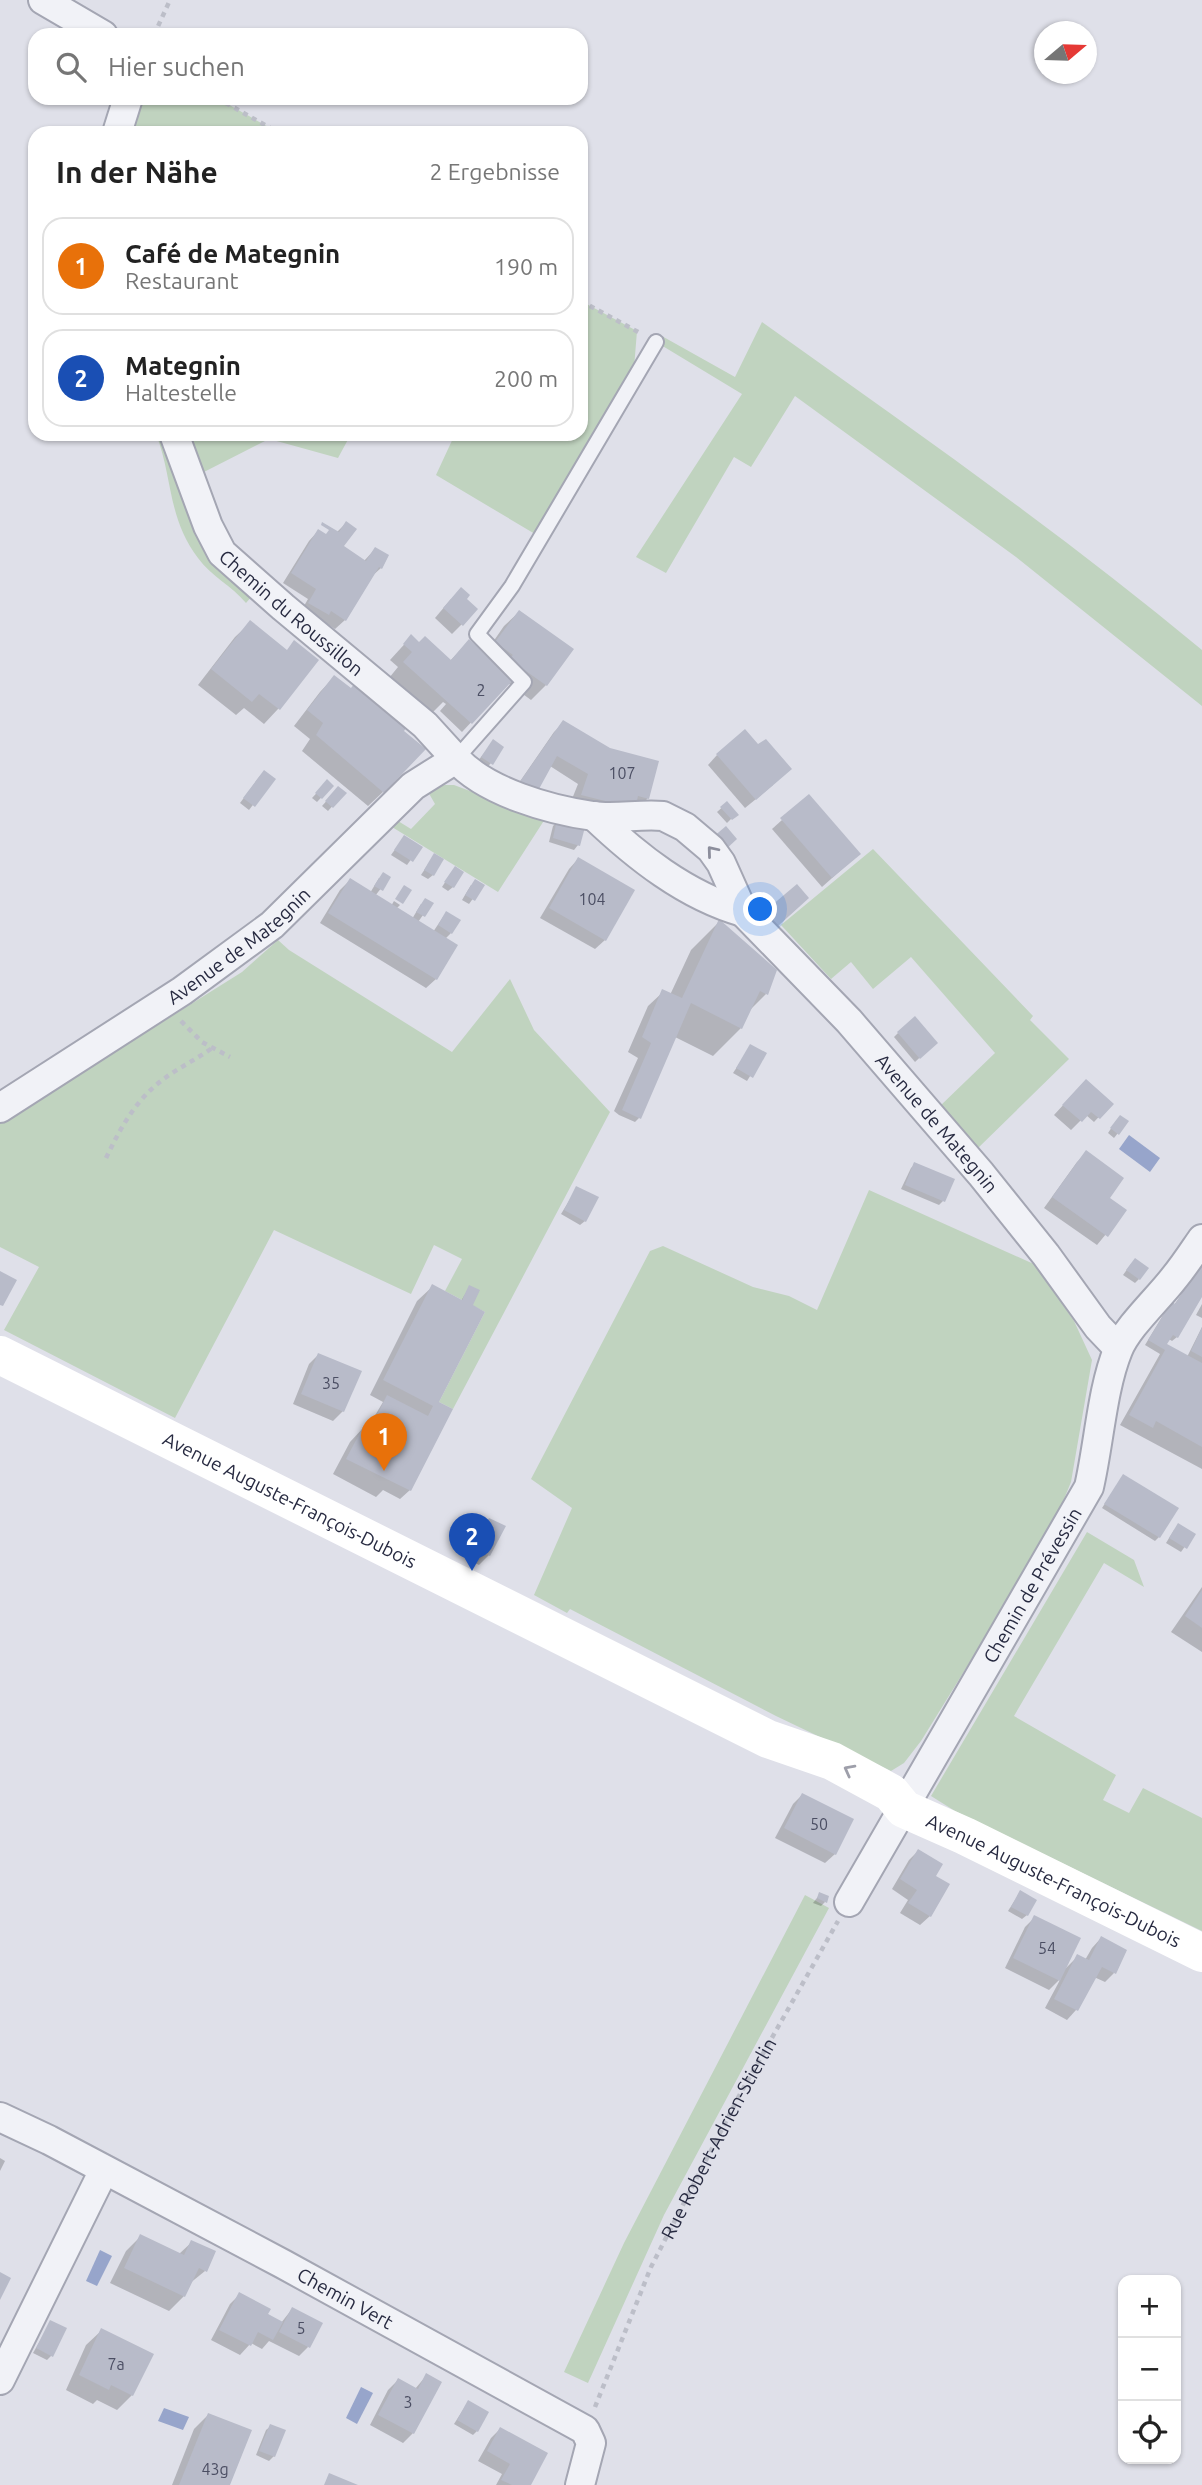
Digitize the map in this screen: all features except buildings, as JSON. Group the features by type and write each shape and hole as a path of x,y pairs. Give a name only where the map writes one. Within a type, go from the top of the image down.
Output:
{"main road":[{"name":"Avenue Auguste-François-Dubois","path":"0,1355 768,1739 823,1786 873,1812 904,1809 1202,1952"}],"street":[{"path":"43,0 91,28"},
{"path":"119,126 126,105"},
{"name":"Chemin du Roussillon","path":"177,441 208,526 222,553 425,724 456,759"},
{"name":"Avenue de Mategnin","path":"0,1108 163,1003 272,925 414,786 456,759 476,777 520,798 594,816 663,816 685,827 711,849 721,863 743,912 849,1021 911,1092 1039,1245 1092,1319 1118,1348"},
{"name":"Avenue de Mategnin","path":"594,816 648,861 691,891 718,905 743,912"},
{"path":"1118,1348 1202,1239"},
{"name":"Chemin de Prévessin","path":"904,1809 1089,1487 1109,1378 1118,1348"},
{"path":"849,1902 904,1809"},
{"name":"Chemin Vert","path":"0,2117 49,2140 283,2264 585,2430"},
{"path":"0,2380 104,2170"},
{"path":"580,2485 591,2443 585,2430"}],"lane":[{"name":"Avenue de Mategnin","path":"456,759 524,682 477,635 512,586 656,342"}],"path":[{"path":"157,28 170,0"},
{"path":"229,105 267,126"},
{"path":"588,305 656,342"},
{"path":"163,1003 202,1042 230,1056"},
{"path":"106,1158 141,1098 166,1077 212,1048"},
{"name":"Rue Robert-Adrien-Stierlin","path":"585,2430 651,2267 739,2096 849,1902"}],"green space":[{"path":"141,105 229,105 267,126 134,126"},
{"path":"588,305 637,331 634,368 535,534 436,475 452,441 588,441"},
{"path":"762,322 1040,523 1202,650 1202,706 1016,557 795,396 751,467 734,457 666,573 636,557 742,394 656,342 660,335 735,377"},
{"path":"158,441 165,441 213,559 239,587 252,596 246,603 203,564 188,543 176,512"},
{"path":"189,441 265,441 202,473"},
{"path":"277,441 347,441 338,458"},
{"path":"454,785 545,819 498,892 392,827 398,821 411,829 435,804 427,790"},
{"path":"873,849 1033,1016 1030,1020 1069,1059 976,1150 939,1107 995,1053 911,957 873,989 851,962 831,979 781,925"},
{"path":"278,940 289,950 452,1052 510,979 534,1030 610,1112 453,1409 439,1402 485,1312 445,1291 462,1259 434,1245 411,1294 274,1230 175,1418 4,1330 39,1267 0,1247 0,1124 242,972"},
{"path":"869,1190 1036,1265 1074,1321 1092,1360 1071,1482 1051,1531 921,1741 904,1763 891,1771 776,1716 570,1609 567,1613 534,1595 572,1508 531,1479 650,1251 663,1246 753,1287 789,1296 817,1310"},
{"path":"1087,1532 1134,1560 1144,1587 1104,1563 1014,1716 1116,1775 1103,1800 1129,1813 1143,1788 1202,1818 1202,1931 955,1811 931,1796"},
{"path":"805,1895 829,1908 664,2215 588,2383 564,2372 624,2243"}],"water":[{"path":"1129,1135 1160,1158 1150,1172 1119,1149"},
{"path":"100,2250 112,2256 97,2286 86,2281"},
{"path":"361,2387 373,2393 357,2424 346,2418"},
{"path":"164,2408 189,2417 183,2430 158,2421"}],"place":[{"name":"Café de Mategnin","path":"384,1471"},
{"name":"Mategnin","path":"472,1571"}]}
